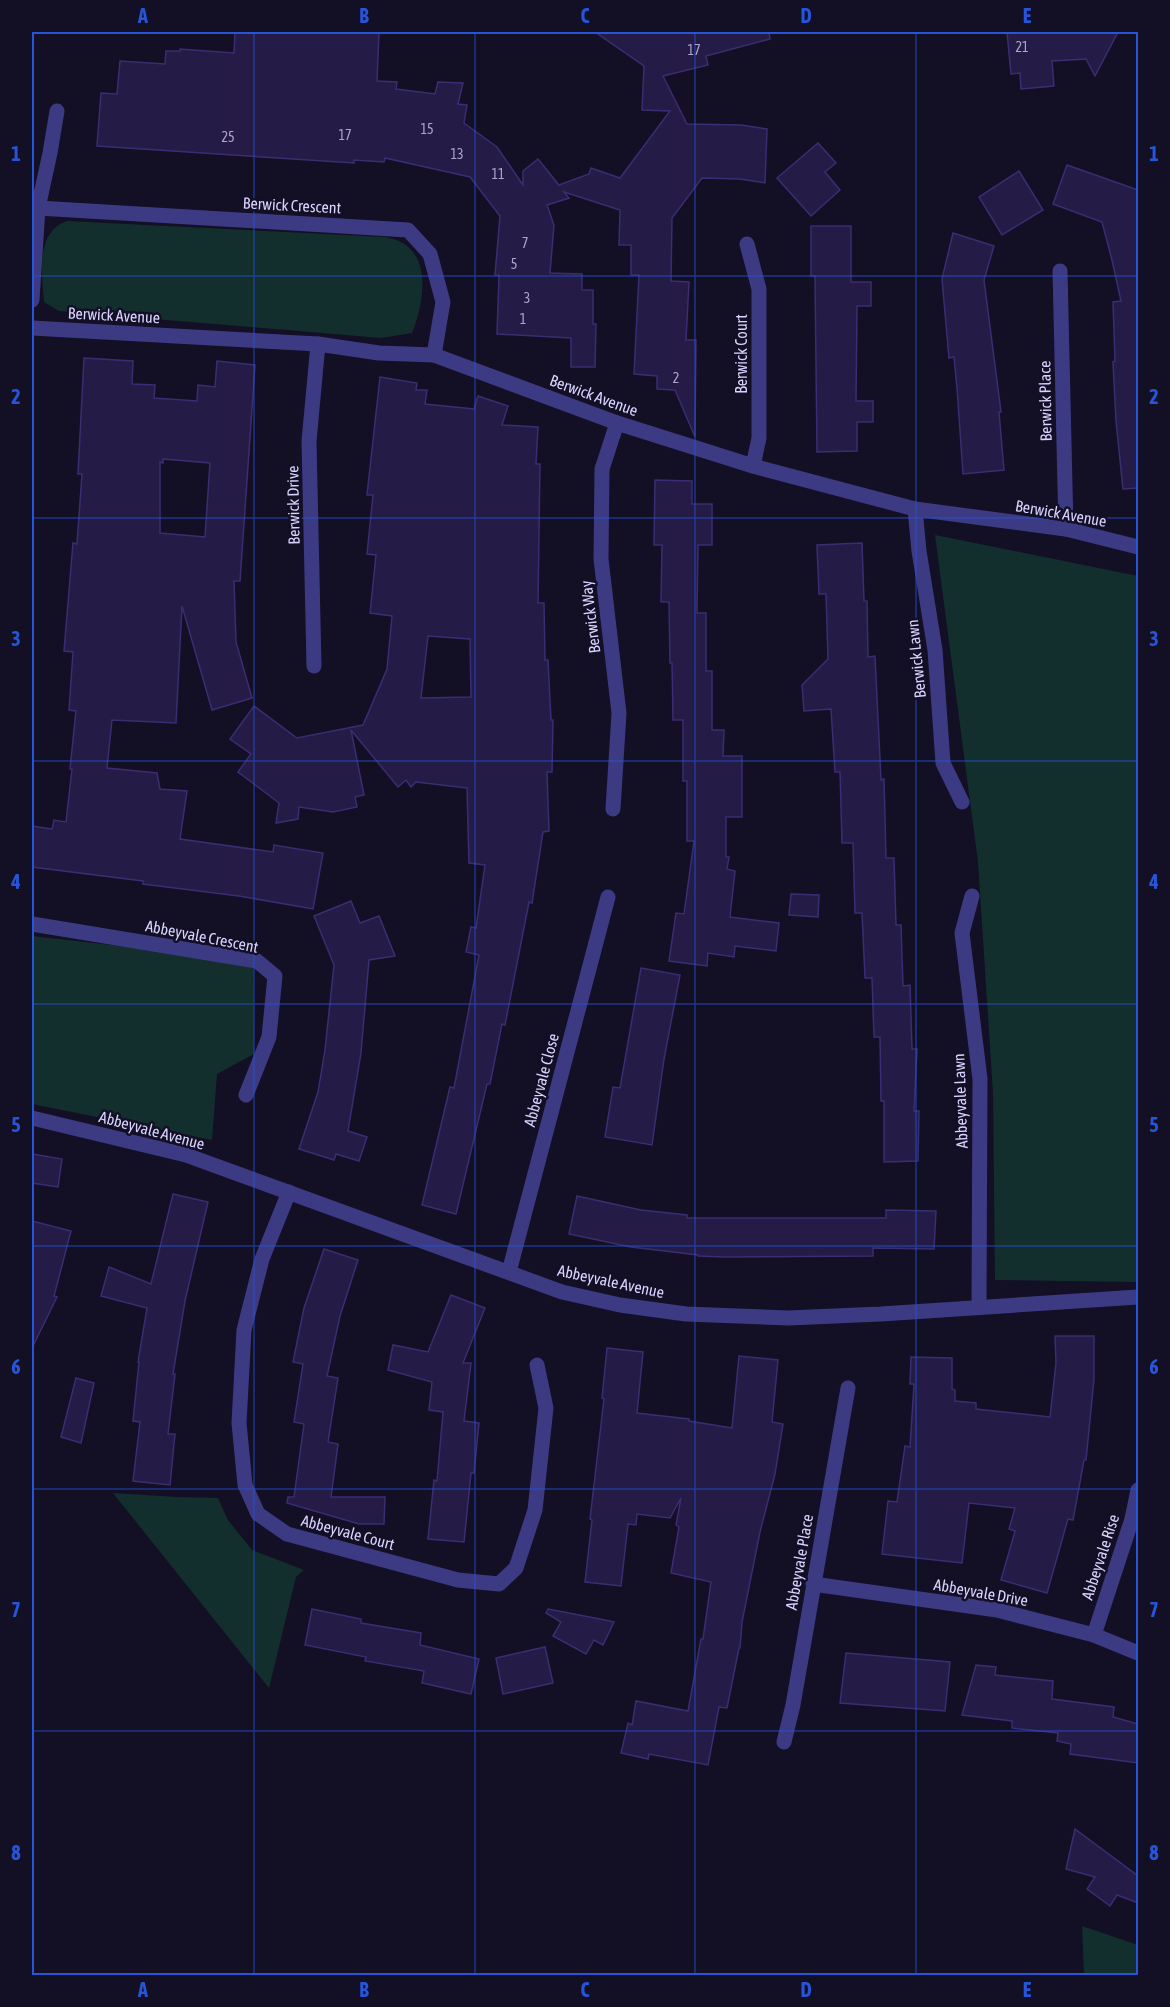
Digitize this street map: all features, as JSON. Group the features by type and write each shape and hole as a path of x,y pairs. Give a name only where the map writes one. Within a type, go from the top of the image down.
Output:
{"street":[{"path":"32,300 38,208 57,111"},
{"name":"Berwick Crescent","path":"38,208 408,230 430,254 442,302 434,355"},
{"name":"Berwick Court","path":"747,243 759,289 759,438 753,466"},
{"name":"Berwick Place","path":"1060,271 1066,529"},
{"name":"Berwick Avenue","path":"32,328 318,344 379,354 434,355 617,423 753,466 915,509 1066,529 1138,547"},
{"name":"Berwick Drive","path":"314,666 309,441 318,344"},
{"name":"Berwick Way","path":"613,809 619,713 601,559 602,469 617,423"},
{"name":"Berwick Lawn","path":"915,509 919,551 935,650 943,764 962,802"},
{"name":"Abbeyvale Lawn","path":"972,896 962,933 980,1079 978,1307"},
{"name":"Abbeyvale Close","path":"509,1272 608,897"},
{"name":"Abbeyvale Crescent","path":"32,924 257,961 275,976 269,1037 246,1095"},
{"name":"Abbeyvale Avenue","path":"32,1118 186,1155 562,1292 620,1305 686,1314 788,1318 1138,1297"},
{"name":"Abbeyvale Court","path":"289,1192 262,1259 244,1330 239,1423 245,1485 258,1514 287,1534 458,1580 499,1584 516,1568 535,1510 546,1408 537,1365"},
{"name":"Abbeyvale Place","path":"784,1742 793,1705 848,1388"},
{"name":"Abbeyvale Rise","path":"1094,1635 1132,1520 1138,1490"},
{"name":"Abbeyvale Drive","path":"813,1584 997,1610 1094,1635 1138,1653"}],"green space":[{"path":"67,221 385,237 399,241 410,248 421,270 422,296 416,322 412,333 381,338 59,311 44,302 42,267 45,244 50,234"},
{"path":"935,535 1138,576 1138,1282 995,1280 993,1093 978,862"},
{"path":"32,936 253,961 254,1054 217,1074 212,1140 32,1104"},
{"path":"113,1493 218,1498 228,1520 252,1550 304,1570 296,1577 269,1688"},
{"path":"1082,1926 1138,1945 1138,1975 1084,1975"}],"building":[{"path":"235,32 379,32 377,81 397,82 396,89 435,94 438,82 463,83 458,104 467,105 464,123 497,147 523,185 523,171 538,159 559,185 589,174 591,168 620,178 670,111 642,110 644,66 595,32 769,32 770,39 706,56 708,65 663,76 687,124 741,125 767,129 765,183 740,179 702,178 672,218 671,281 689,282 686,340 696,340 695,437 675,390 657,389 657,376 634,374 639,275 631,275 631,245 619,245 620,210 564,192 569,198 547,205 554,225 550,273 582,274 582,290 593,290 593,324 596,324 595,367 571,367 571,338 497,334 499,275 495,275 500,216 470,177 385,158 384,162 354,160 354,163 97,146 101,93 117,94 120,61 165,64 166,51 180,51 180,49 234,53"},
{"path":"1007,32 1118,32 1095,76 1086,59 1052,61 1054,86 1021,89 1020,73 1011,74"},
{"path":"818,143 836,163 825,172 840,190 811,216 777,178"},
{"path":"1067,165 1138,190 1138,488 1123,489 1113,362 1115,361 1113,302 1121,301 1112,260 1102,222 1053,204"},
{"path":"1019,171 1043,210 1002,235 979,197"},
{"path":"811,226 851,226 851,282 871,282 871,306 857,306 856,401 873,401 873,422 857,422 857,451 817,452 815,276 811,276"},
{"path":"953,233 994,246 984,280 1001,412 999,412 1004,470 963,474 954,357 949,358 942,279"},
{"path":"84,358 133,361 132,384 155,385 154,398 197,401 198,385 215,387 217,361 255,365 240,581 234,581 236,642 252,698 212,710 182,606 176,723 112,720 107,768 157,773 160,789 187,791 180,839 273,852 274,845 323,853 313,909 239,896 143,884 143,881 32,867 32,826 52,829 54,820 66,822 76,711 69,710 73,652 64,651 73,543 77,544 82,474 78,474","holes":["163,459 210,463 205,537 160,533 160,462 163,463"]},
{"path":"380,377 417,383 416,390 427,390 425,404 474,409 478,396 508,406 502,425 538,427 536,464 540,464 538,603 544,603 545,660 548,660 551,720 553,720 552,772 547,772 549,831 543,832 532,903 529,902 505,1025 502,1024 490,1084 487,1084 456,1214 422,1205 450,1087 454,1088 479,955 466,952 471,927 476,928 485,865 469,863 467,788 416,782 411,787 406,780 398,787 351,730 364,795 355,797 357,807 333,812 299,807 298,819 276,823 279,803 238,772 251,754 230,739 254,706 297,738 363,725 387,669 392,616 370,613 376,555 367,554 373,495 367,495","holes":["428,636 470,639 471,697 421,698"]},
{"path":"655,480 692,481 692,504 712,504 712,545 698,545 697,613 706,613 706,671 712,671 712,730 724,730 723,756 742,756 742,817 726,817 726,857 729,857 727,869 735,871 730,917 779,923 776,951 735,946 734,957 708,953 707,966 669,961 676,913 684,914 694,841 687,841 687,781 683,781 683,720 673,720 669,602 661,602 662,545 654,545"},
{"path":"862,543 864,601 867,601 868,657 875,656 881,780 884,779 886,858 894,858 896,925 901,925 903,986 910,985 912,1049 917,1049 914,1111 919,1111 918,1161 884,1162 884,1101 881,1101 880,1037 874,1037 872,978 865,978 862,913 855,913 853,843 842,843 840,772 835,772 831,709 804,711 802,685 828,659 826,594 819,594 817,545"},
{"path":"791,894 819,895 818,917 789,915"},
{"path":"351,901 360,923 379,916 395,956 369,960 361,1053 348,1131 367,1137 359,1161 336,1154 334,1160 299,1149 318,1092 334,965 314,916"},
{"path":"641,968 680,975 664,1059 652,1145 605,1137 613,1087 620,1088"},
{"path":"32,1154 62,1159 58,1187 32,1183"},
{"path":"173,1194 208,1202 185,1301 173,1374 175,1374 168,1434 175,1434 170,1485 133,1481 140,1422 133,1421 138,1362 147,1308 101,1296 109,1267 151,1284"},
{"path":"577,1196 641,1210 687,1215 687,1218 886,1218 886,1210 936,1211 934,1249 873,1248 873,1256 723,1257 631,1247 569,1234"},
{"path":"32,1221 71,1231 54,1296 57,1297 32,1348"},
{"path":"324,1249 358,1260 340,1316 327,1376 338,1378 328,1442 338,1444 331,1497 385,1497 384,1524 359,1524 287,1503 288,1497 294,1497 304,1424 294,1422 303,1364 293,1362 304,1308"},
{"path":"451,1295 485,1308 463,1363 471,1363 464,1421 479,1423 464,1542 428,1539 434,1480 437,1481 443,1412 429,1410 432,1382 388,1370 393,1345 428,1352"},
{"path":"1055,1336 1094,1336 1094,1379 1086,1460 1084,1460 1073,1520 1068,1519 1047,1593 1001,1580 1015,1531 1009,1529 1015,1508 969,1503 962,1563 882,1554 888,1501 897,1502 905,1446 910,1447 914,1384 910,1384 911,1357 952,1358 952,1389 955,1390 955,1401 976,1403 976,1409 1050,1417 1056,1363"},
{"path":"607,1348 643,1352 637,1413 689,1419 689,1421 732,1428 739,1356 778,1360 772,1422 783,1424 775,1474 760,1532 727,1708 719,1707 708,1765 649,1754 648,1759 621,1753 628,1723 632,1725 636,1701 688,1711 701,1639 703,1639 711,1582 671,1573 679,1527 676,1525 681,1498 670,1518 637,1514 636,1525 628,1524 621,1586 585,1582"},
{"path":"76,1378 94,1383 81,1443 61,1437"},
{"path":"312,1609 361,1619 361,1623 421,1633 420,1645 479,1659 471,1694 422,1683 424,1671 365,1661 366,1657 305,1645"},
{"path":"548,1609 614,1622 603,1645 594,1640 586,1654 553,1636 561,1622 546,1613"},
{"path":"545,1647 553,1683 503,1694 496,1658"},
{"path":"846,1653 950,1662 945,1711 840,1703"},
{"path":"976,1665 996,1667 995,1675 1053,1681 1052,1699 1114,1707 1113,1717 1138,1724 1138,1763 1070,1754 1071,1744 1057,1741 1058,1733 1012,1728 1012,1721 962,1715"},
{"path":"1075,1829 1138,1876 1138,1903 1117,1895 1110,1906 1087,1889 1095,1877 1066,1869"}]}
